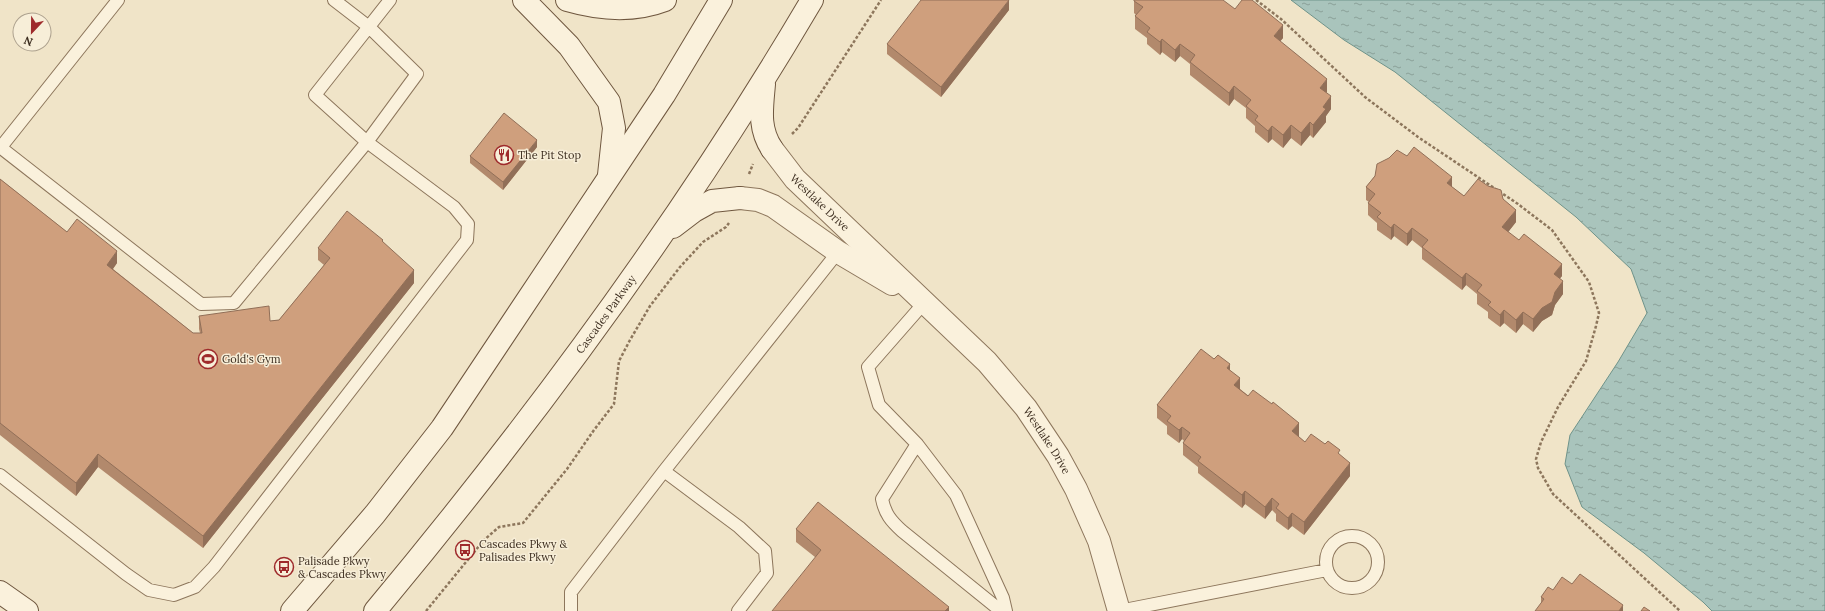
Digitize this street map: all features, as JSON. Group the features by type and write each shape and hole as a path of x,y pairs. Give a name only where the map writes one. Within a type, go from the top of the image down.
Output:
{"main road":[{"path":"524,0 569,46 609,102 614,128 608,179"},
{"path":"567,0 615,8 648,6 665,0"},
{"path":"292,611 375,514 442,428 664,95 722,0"},
{"name":"Cascades Parkway","path":"375,611 440,533 580,350 721,147 764,80 812,0"},
{"name":"Westlake Drive","path":"764,80 761,114 765,138 795,179 987,362 1026,408 1058,456 1076,489 1099,541 1119,611"},
{"name":"Westlake Drive","path":"658,239 694,211 712,201 744,188 758,200 773,206 838,252 924,303"},
{"path":"0,592 27,611"}],"lane":[{"path":"118,0 0,147 201,304 234,303 367,142 417,74 369,27 334,0"},
{"path":"0,475 126,574 149,590 174,595 195,587 218,561 466,240 468,224 454,207 367,142 315,95 390,0"},
{"path":"571,611 571,592 664,471 838,252"},
{"path":"924,303 868,367 879,405 917,444 956,495 1003,598 1006,611"},
{"path":"917,444 882,499 885,512 890,521 1001,611"},
{"path":"664,471 739,527 765,551 767,572 738,611"},
{"path":"1359,536 1373,546 1377,553 1378,562 1376,571 1367,583 1359,587 1351,588 1337,583 1327,570 1326,562 1330,547 1343,537 1359,536"},
{"path":"1119,611 1327,570"}],"path":[{"path":"744,188 750,171 772,149 798,128 881,0"},
{"path":"1256,0 1281,19 1365,97 1418,137 1518,204 1552,230 1589,282 1599,313 1596,326 1586,361 1558,407 1541,442 1536,459 1538,468 1553,494 1680,611"},
{"path":"426,611 484,540 499,527 523,523 567,469 614,404 620,361 630,340 650,306 680,267 702,242 726,227 730,220"}],"water":[{"path":"1291,0 1825,0 1825,611 1712,611 1644,553 1582,507 1565,464 1570,435 1618,362 1647,313 1631,269 1576,217 1395,72 1344,40"}],"building":[{"path":"921,0 1009,0 941,87 887,44"},
{"path":"1134,0 1223,0 1235,9 1242,0 1252,0 1283,25 1274,36 1327,79 1320,88 1331,96 1323,107 1326,109 1313,125 1310,122 1301,133 1291,125 1283,135 1272,126 1268,131 1255,120 1258,116 1246,106 1251,100 1234,86 1229,93 1190,62 1195,55 1180,44 1175,50 1162,39 1160,42 1147,32 1150,28 1135,16 1143,7"},
{"name":"The Pit Stop","path":"504,113 537,140 503,182 470,156"},
{"path":"1414,147 1452,177 1447,183 1464,196 1478,179 1488,186 1501,190 1503,199 1516,210 1502,227 1519,240 1524,234 1562,264 1554,274 1563,281 1555,292 1552,302 1542,308 1533,319 1523,312 1516,320 1504,310 1500,315 1488,305 1491,302 1477,291 1482,285 1466,273 1462,278 1422,247 1428,240 1412,228 1407,234 1394,224 1391,228 1377,217 1381,213 1368,203 1375,194 1366,187 1375,176 1377,164 1389,158 1397,150 1407,156"},
{"path":"0,179 67,232 77,219 117,251 107,265 193,333 202,333 199,316 269,306 270,321 279,320 330,258 318,248 347,211 383,240 382,241 414,270 203,536 98,454 76,483 0,423"},
{"path":"1201,349 1214,359 1218,355 1230,364 1227,368 1240,378 1234,385 1248,396 1253,390 1272,404 1273,402 1299,423 1292,431 1305,442 1311,434 1325,444 1328,441 1340,450 1338,453 1350,463 1304,522 1292,513 1288,518 1276,508 1279,504 1272,498 1265,507 1245,491 1242,495 1198,461 1201,457 1183,443 1190,433 1182,427 1179,430 1167,421 1171,416 1157,405"},
{"path":"818,502 949,607 945,611 772,611 821,550 796,529"},
{"path":"1580,574 1623,605 1619,611 1535,611 1544,599 1541,597 1548,587 1553,590 1562,577 1572,584"},
{"path":"1644,607 1650,611 1641,611"}],"place":[{"name":"The Pit Stop","path":"504,155"},
{"name":"Gold's Gym","path":"208,359"},
{"name":"Cascades Pkwy & Palisades Pkwy","path":"465,550"},
{"name":"Palisade Pkwy & Cascades Pkwy","path":"284,567"}]}
